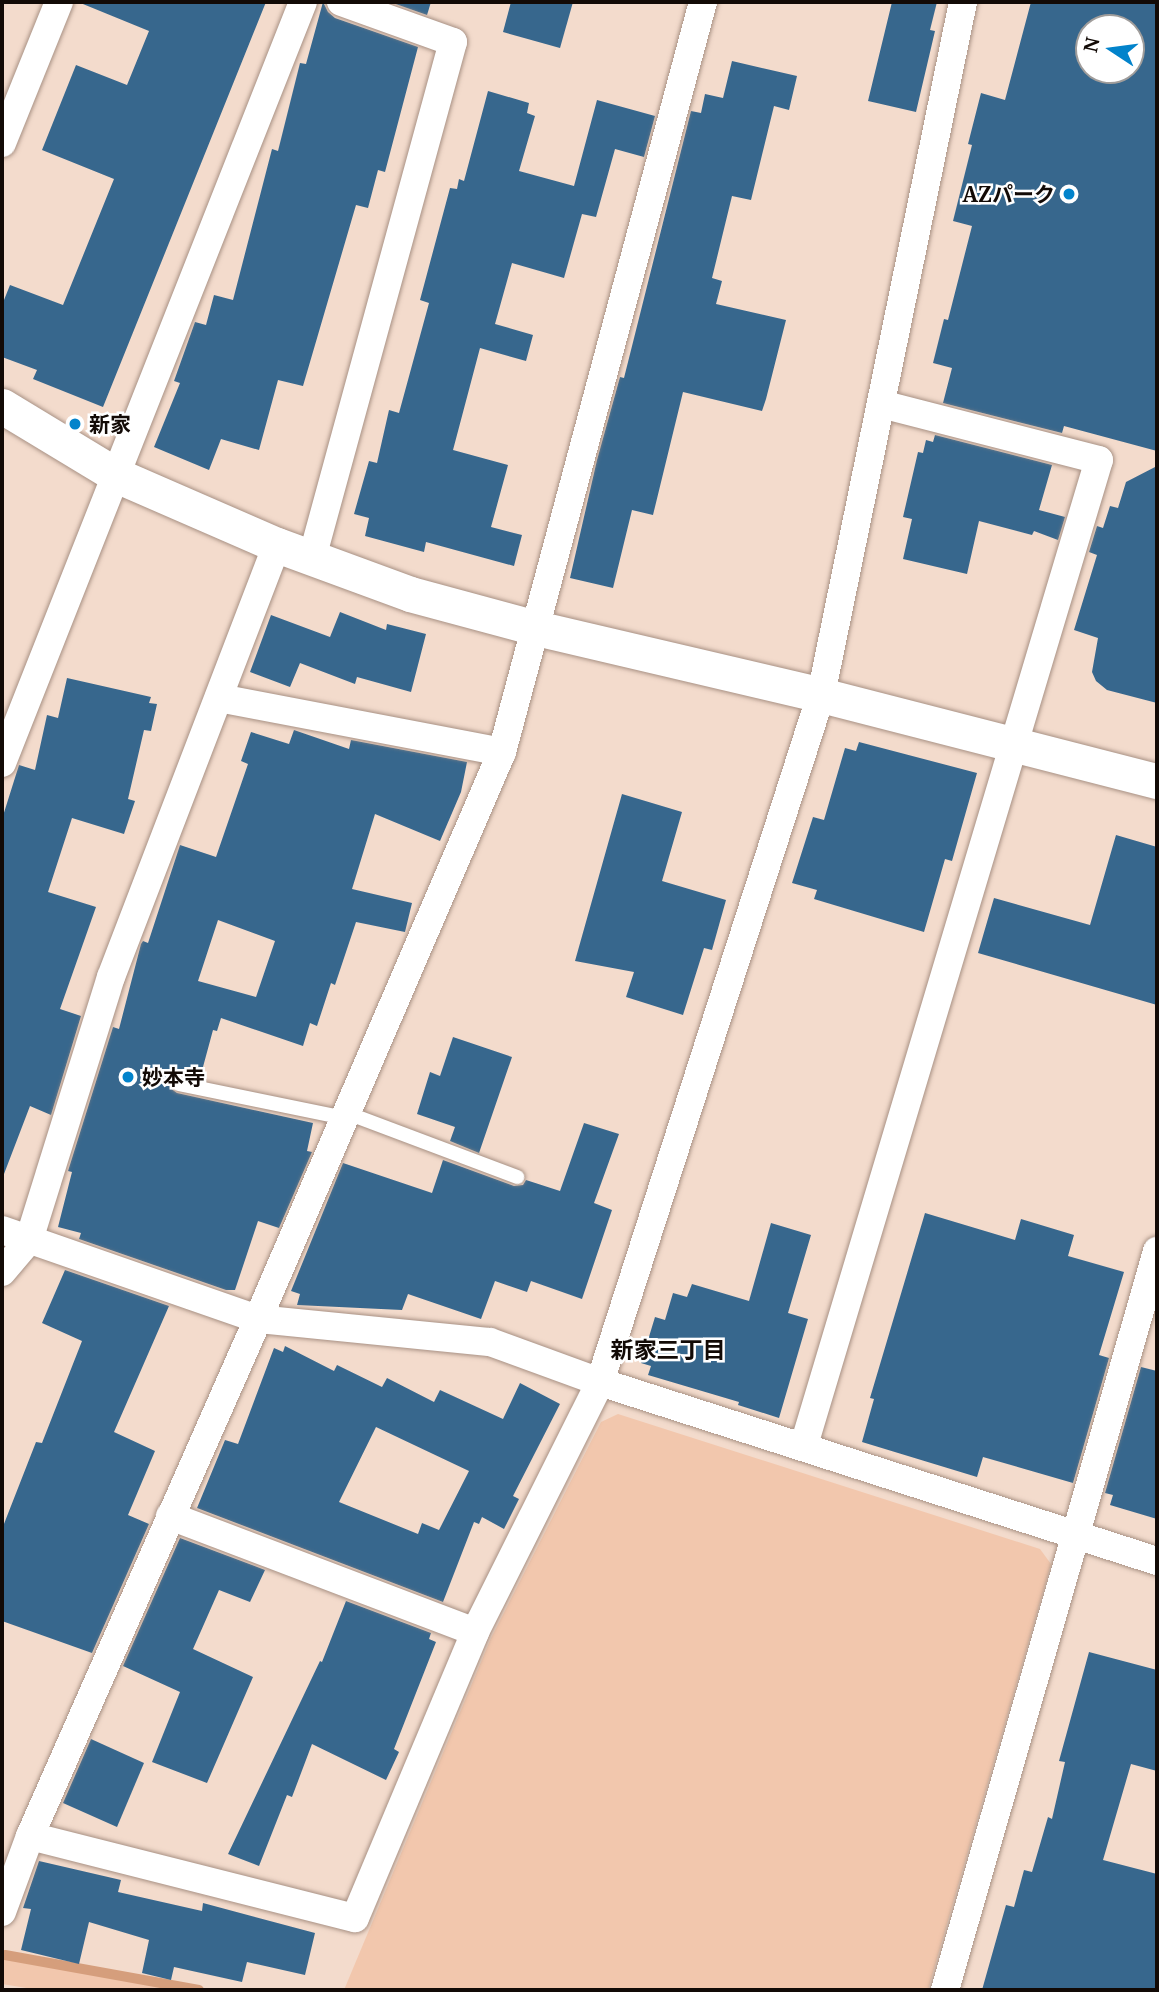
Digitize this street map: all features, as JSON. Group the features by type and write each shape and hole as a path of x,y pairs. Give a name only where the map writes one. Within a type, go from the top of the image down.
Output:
{"street":[{"path":"2,144 59,2"},
{"path":"2,763 303,2"},
{"path":"312,558 453,42 341,2"},
{"path":"2,1912 30,1836 258,1319 502,752 703,2"},
{"path":"30,1836 355,1918 475,1632 600,1382 821,695 963,2"},
{"path":"804,1445 1099,460 881,404"},
{"path":"2,406 116,475 277,545 410,594 536,628 821,695 1157,781"},
{"path":"2,1272 29,1240 111,976 277,545"},
{"path":"219,698 502,752"},
{"path":"2,1230 258,1319 490,1342 600,1382 804,1445 1157,1561"},
{"path":"945,1990 1157,1251"},
{"path":"170,1516 475,1632"}],"lane":[{"path":"179,1084 346,1115 517,1177"}],"shaded area":[{"path":"618,1414 1040,1549 1051,1564 928,1990 344,1990 491,1638 601,1422"},
{"path":"2,1959 177,1990 39,1990 2,1984"}],"building":[{"path":"78,2 266,2 103,407 33,379 37,370 2,357 2,305 10,285 63,305 114,179 42,150 76,65 127,85 149,31"},
{"path":"323,2 335,18 418,47 385,172 378,170 368,208 356,205 303,386 278,380 259,450 221,439 209,470 154,447 180,383 174,381 195,322 206,325 214,295 233,300 272,149 278,151 300,63 306,64"},
{"path":"390,2 431,2 427,15"},
{"path":"511,2 573,2 560,48 503,32"},
{"path":"892,2 937,2 930,30 935,31 916,112 868,101"},
{"name":"AZパーク","path":"1031,2 1157,2 1157,451 1064,426 1062,433 943,403 952,368 933,363 944,319 948,320 972,226 953,221 972,145 968,144 981,93 1005,100"},
{"path":"732,61 797,76 789,110 774,106 751,200 732,196 712,278 722,281 716,304 786,320 766,399 762,411 683,392 653,515 632,510 613,588 570,578 597,460 620,377 624,378 691,111 701,113 705,94 723,98"},
{"path":"488,91 529,103 527,113 535,116 519,171 574,186 597,100 655,116 644,157 615,149 596,217 582,214 564,278 512,263 495,324 533,335 526,361 480,348 453,450 508,465 491,527 522,535 514,566 426,542 424,552 365,536 369,518 354,514 369,461 377,463 389,410 399,413 429,303 420,300 450,188 457,189 459,179 464,181"},
{"path":"935,435 1052,465 1039,510 1065,517 1058,540 1034,531 1032,535 979,521 967,574 903,559 912,519 903,517 918,452 923,453 926,440 933,442"},
{"path":"1157,466 1157,703 1107,690 1096,681 1092,672 1098,638 1074,630 1097,555 1089,552 1097,526 1103,528 1110,506 1118,508 1126,482"},
{"path":"340,612 386,630 387,624 426,634 411,692 357,677 355,684 300,663 290,687 250,672 271,615 330,637"},
{"path":"67,678 151,697 149,703 157,704 151,731 144,730 128,799 135,801 124,834 72,818 48,892 96,907 60,1009 81,1016 51,1115 30,1106 2,1174 2,819 19,765 35,770 47,715 58,718"},
{"path":"294,730 349,749 351,740 467,762 461,792 440,841 375,814 352,889 412,903 405,932 356,922 335,985 331,983 317,1026 310,1023 303,1046 221,1018 217,1031 213,1030 200,1078 177,1075 170,1081 170,1088 177,1093 313,1123 307,1151 312,1152 279,1228 258,1221 235,1290 226,1290 79,1239 81,1233 58,1227 72,1172 68,1171 113,1027 119,1029 141,944 143,941 148,943 180,845 216,857 248,764 241,761 251,732 289,744","holes":["218,920 275,941 256,997 198,981"]},
{"path":"859,742 977,773 952,861 945,859 924,932 814,899 817,890 792,883 813,817 824,820 845,748 856,751"},
{"path":"622,794 682,812 662,881 726,900 712,950 704,948 683,1015 626,997 634,972 575,961"},
{"path":"1116,835 1157,847 1157,1005 978,953 994,898 1090,925"},
{"path":"453,1037 512,1057 479,1153 450,1141 455,1127 417,1114 430,1072 440,1076"},
{"path":"584,1123 619,1134 594,1203 612,1210 582,1299 531,1281 527,1292 495,1281 481,1319 408,1294 402,1310 297,1305 300,1294 291,1291 343,1163 432,1193 443,1160 514,1186 523,1185 526,1180 560,1191"},
{"path":"925,1213 1015,1240 1021,1219 1074,1235 1068,1256 1124,1272 1099,1355 1109,1358 1073,1483 983,1457 977,1477 862,1442 874,1399 870,1398"},
{"path":"771,1223 811,1235 788,1313 808,1319 779,1418 738,1405 739,1402 648,1375 651,1366 641,1363 655,1317 665,1320 673,1293 687,1297 692,1284 749,1301"},
{"path":"65,1270 169,1306 114,1432 155,1451 128,1515 149,1524 92,1653 2,1621 2,1529 36,1442 42,1443 82,1341 42,1323"},
{"path":"285,1346 334,1371 337,1365 382,1387 387,1378 434,1402 440,1390 503,1419 520,1383 560,1404 513,1496 519,1499 504,1529 482,1517 479,1524 474,1522 443,1602 197,1508 225,1440 238,1444 274,1348 283,1352","holes":["376,1427 469,1471 439,1530 422,1523 418,1534 339,1502"]},
{"path":"1141,1367 1157,1371 1157,1519 1110,1505 1113,1495 1105,1493"},
{"path":"180,1538 265,1570 250,1602 219,1590 193,1649 253,1677 207,1783 152,1762 180,1692 123,1666"},
{"path":"346,1601 431,1633 429,1639 436,1642 394,1749 399,1752 386,1780 312,1744 292,1797 287,1795 259,1866 228,1854 320,1661 322,1662"},
{"path":"1089,1652 1157,1670 1157,1771 1131,1764 1103,1860 1157,1874 1157,1990 982,1990 1006,1905 1014,1907 1024,1870 1032,1872 1048,1817 1052,1819 1065,1762 1059,1761"},
{"path":"91,1739 144,1763 117,1827 63,1803"},
{"path":"39,1861 121,1880 118,1892 202,1911 203,1903 315,1933 305,1975 247,1962 242,1982 174,1967 171,1980 142,1973 149,1940 89,1922 79,1964 21,1950 31,1909 23,1908"}],"waterway":[{"path":"5,1955 199,1990"}],"place":[{"name":"AZパーク","path":"1069,194"},
{"name":"新家","path":"75,424"},
{"name":"妙本寺","path":"128,1077"}],"district":[{"name":"新家三丁目","path":"668,1349"}]}
